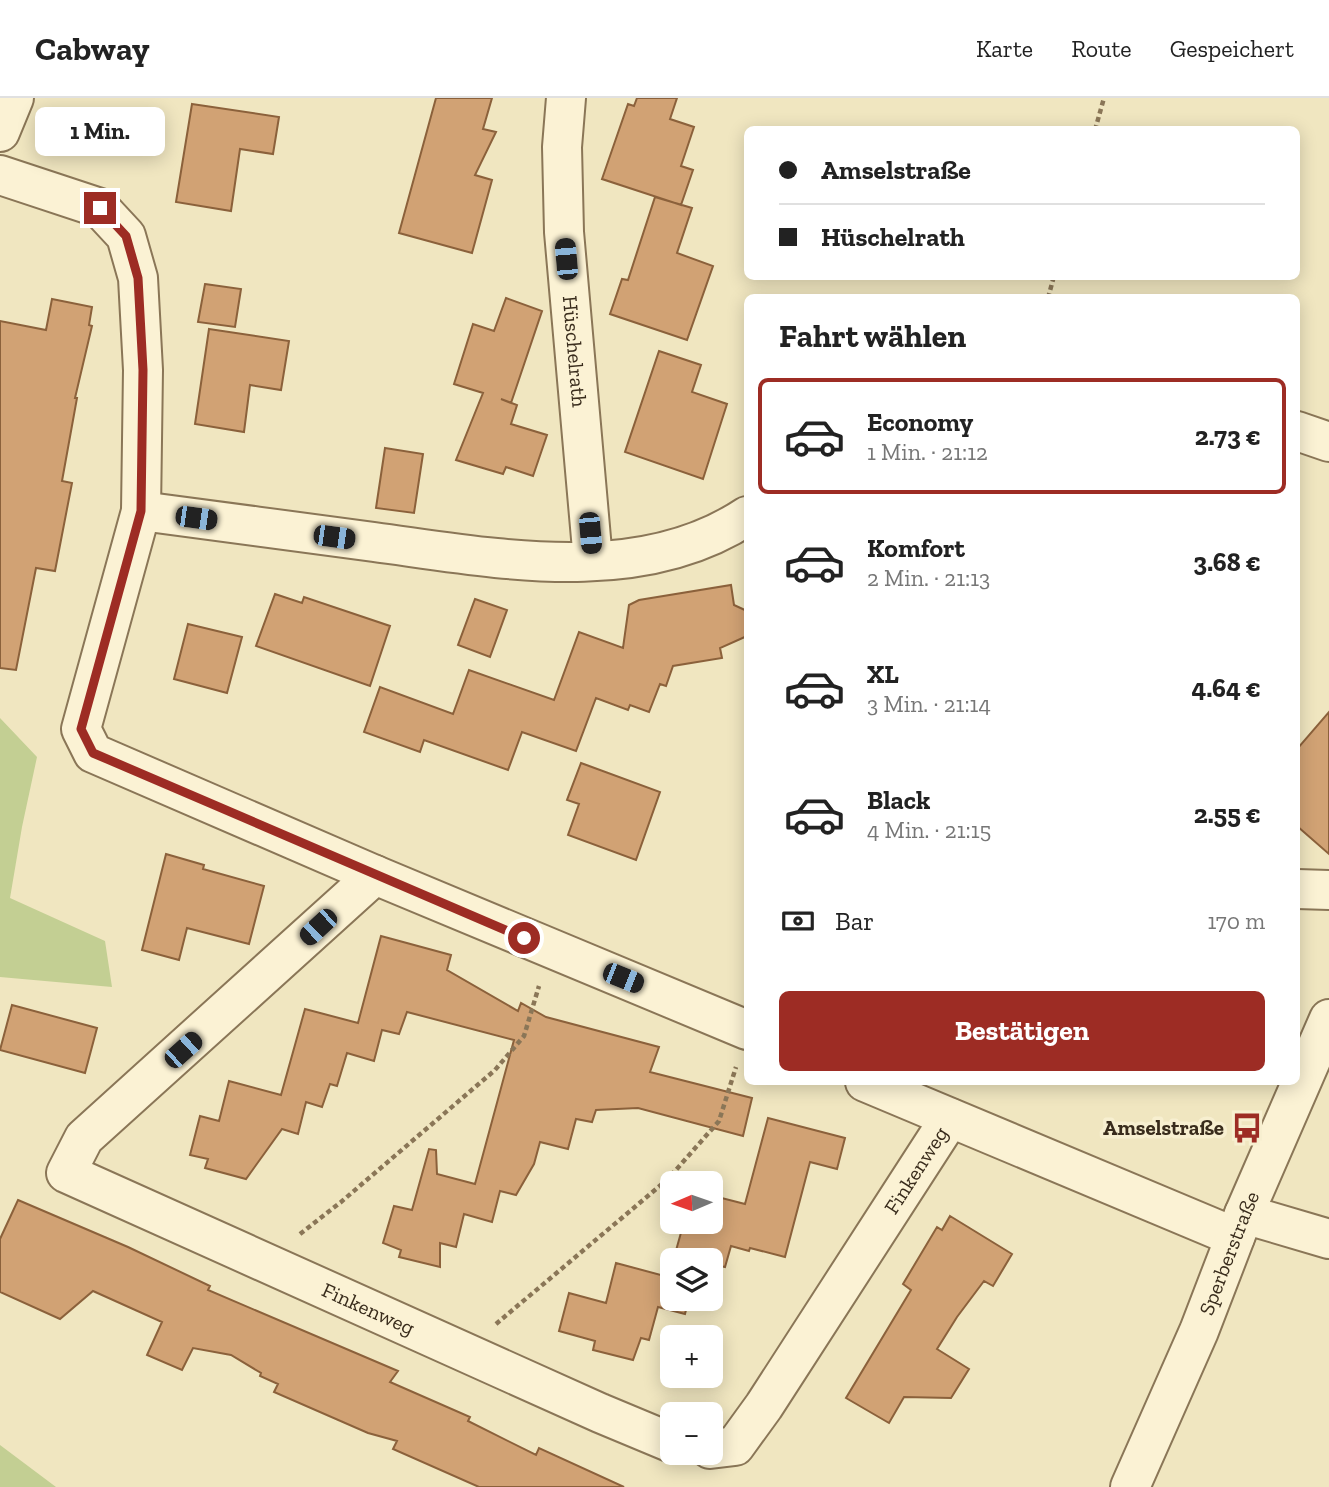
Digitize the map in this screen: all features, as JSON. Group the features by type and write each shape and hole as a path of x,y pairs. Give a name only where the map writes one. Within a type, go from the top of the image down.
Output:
{"street":[{"path":"0,132 14,98"},
{"name":"Hüschelrath","path":"566,98 562,147 564,232 593,561"},
{"path":"0,175 100,208 126,236 138,278 142,344 141,511 81,729 93,753 549,948 743,1044"},
{"path":"1300,432 1329,442"},
{"path":"141,511 527,562 593,561 663,554 730,527 744,518"},
{"name":"Finkenweg","path":"375,875 84,1138 66,1172 660,1438"},
{"path":"1300,890 1329,890"},
{"name":"Sperberstraße","path":"1130,1487 1199,1331 1240,1226 1329,1019"},
{"path":"872,1085 950,1118 1240,1226 1329,1238"},
{"name":"Finkenweg","path":"723,1447 735,1446 764,1406 950,1118"}],"path":[{"path":"1096,126 1104,98"},
{"path":"263,1262 341,1202 495,1070 524,1036 549,948"},
{"path":"465,1350 667,1179 719,1121 743,1044"}],"green space":[{"path":"0,718 37,757 10,898 105,941 112,987 0,977"},
{"path":"0,1445 56,1487 0,1487"}],"building":[{"path":"436,98 492,98 483,129 496,132 475,175 492,180 472,253 399,233"},
{"path":"637,98 677,98 670,119 694,127 681,166 693,170 681,205 602,179 628,104 634,106"},
{"path":"192,104 279,117 273,154 240,149 231,211 176,202"},
{"path":"655,197 692,208 677,253 713,266 687,340 610,314 622,279 628,280"},
{"path":"205,284 241,289 235,327 198,322"},
{"path":"506,298 542,311 511,403 517,405 511,424 547,435 533,476 506,467 503,474 456,460 483,393 454,384 473,324 494,331"},
{"path":"52,299 92,307 89,325 92,326 75,398 62,481 72,483 55,571 36,568 16,670 0,668 0,321 46,330"},
{"path":"209,329 289,341 281,390 250,385 244,432 195,424"},
{"path":"659,351 701,365 692,392 727,404 703,479 625,452"},
{"path":"385,448 423,454 414,513 376,508"},
{"path":"731,585 734,605 744,610 744,637 720,648 722,658 673,666 666,686 660,684 649,712 630,705 628,710 596,698 576,751 522,732 508,770 424,740 420,752 364,732 380,687 453,714 469,670 554,700 579,632 623,648 629,605 639,600"},
{"path":"275,594 302,603 304,597 390,626 370,686 256,646"},
{"path":"475,599 507,610 490,657 458,645"},
{"path":"188,624 242,637 227,693 174,679"},
{"path":"1329,712 1329,854 1300,829 1300,746"},
{"path":"581,763 660,792 636,860 568,835 579,804 567,800"},
{"path":"166,854 204,865 203,869 264,886 249,944 187,928 179,960 142,950"},
{"path":"381,936 451,955 447,970 518,1011 521,1003 546,1017 659,1047 650,1072 752,1098 743,1136 638,1108 596,1110 592,1122 576,1119 568,1149 540,1142 534,1164 516,1195 500,1191 492,1222 464,1214 456,1247 440,1243 440,1267 399,1257 401,1250 383,1243 394,1206 412,1210 429,1149 436,1150 437,1174 475,1184 514,1040 407,1012 399,1034 382,1030 374,1061 347,1053 337,1086 330,1084 322,1107 306,1102 298,1134 282,1129 246,1179 205,1168 208,1159 190,1155 200,1116 219,1121 229,1081 281,1095 305,1009 358,1023"},
{"path":"12,1005 97,1028 85,1073 0,1050"},
{"path":"768,1118 845,1138 837,1169 810,1162 785,1257 731,1246 725,1267 723,1248 677,1248 681,1234 723,1234 723,1198 745,1204"},
{"path":"18,1200 128,1247 210,1286 208,1290 398,1371 390,1382 470,1417 468,1421 536,1455 539,1448 624,1487 479,1487 393,1449 397,1441 368,1433 274,1392 278,1384 260,1376 261,1373 231,1355 193,1348 182,1370 147,1355 162,1322 93,1291 60,1319 0,1292 0,1239"},
{"path":"950,1216 1012,1254 993,1286 984,1281 937,1349 969,1369 951,1398 904,1397 889,1423 846,1398 911,1290 903,1284 937,1227 942,1230"},
{"path":"616,1263 660,1275 660,1308 649,1340 641,1338 633,1360 593,1350 595,1341 559,1331 569,1293 606,1303"}],"place":[{"name":"Amselstraße","path":"1247,1128"}],"route":[{"path":"100,208 126,236 138,278 143,370 141,511 81,729 93,753 524,938"}]}
